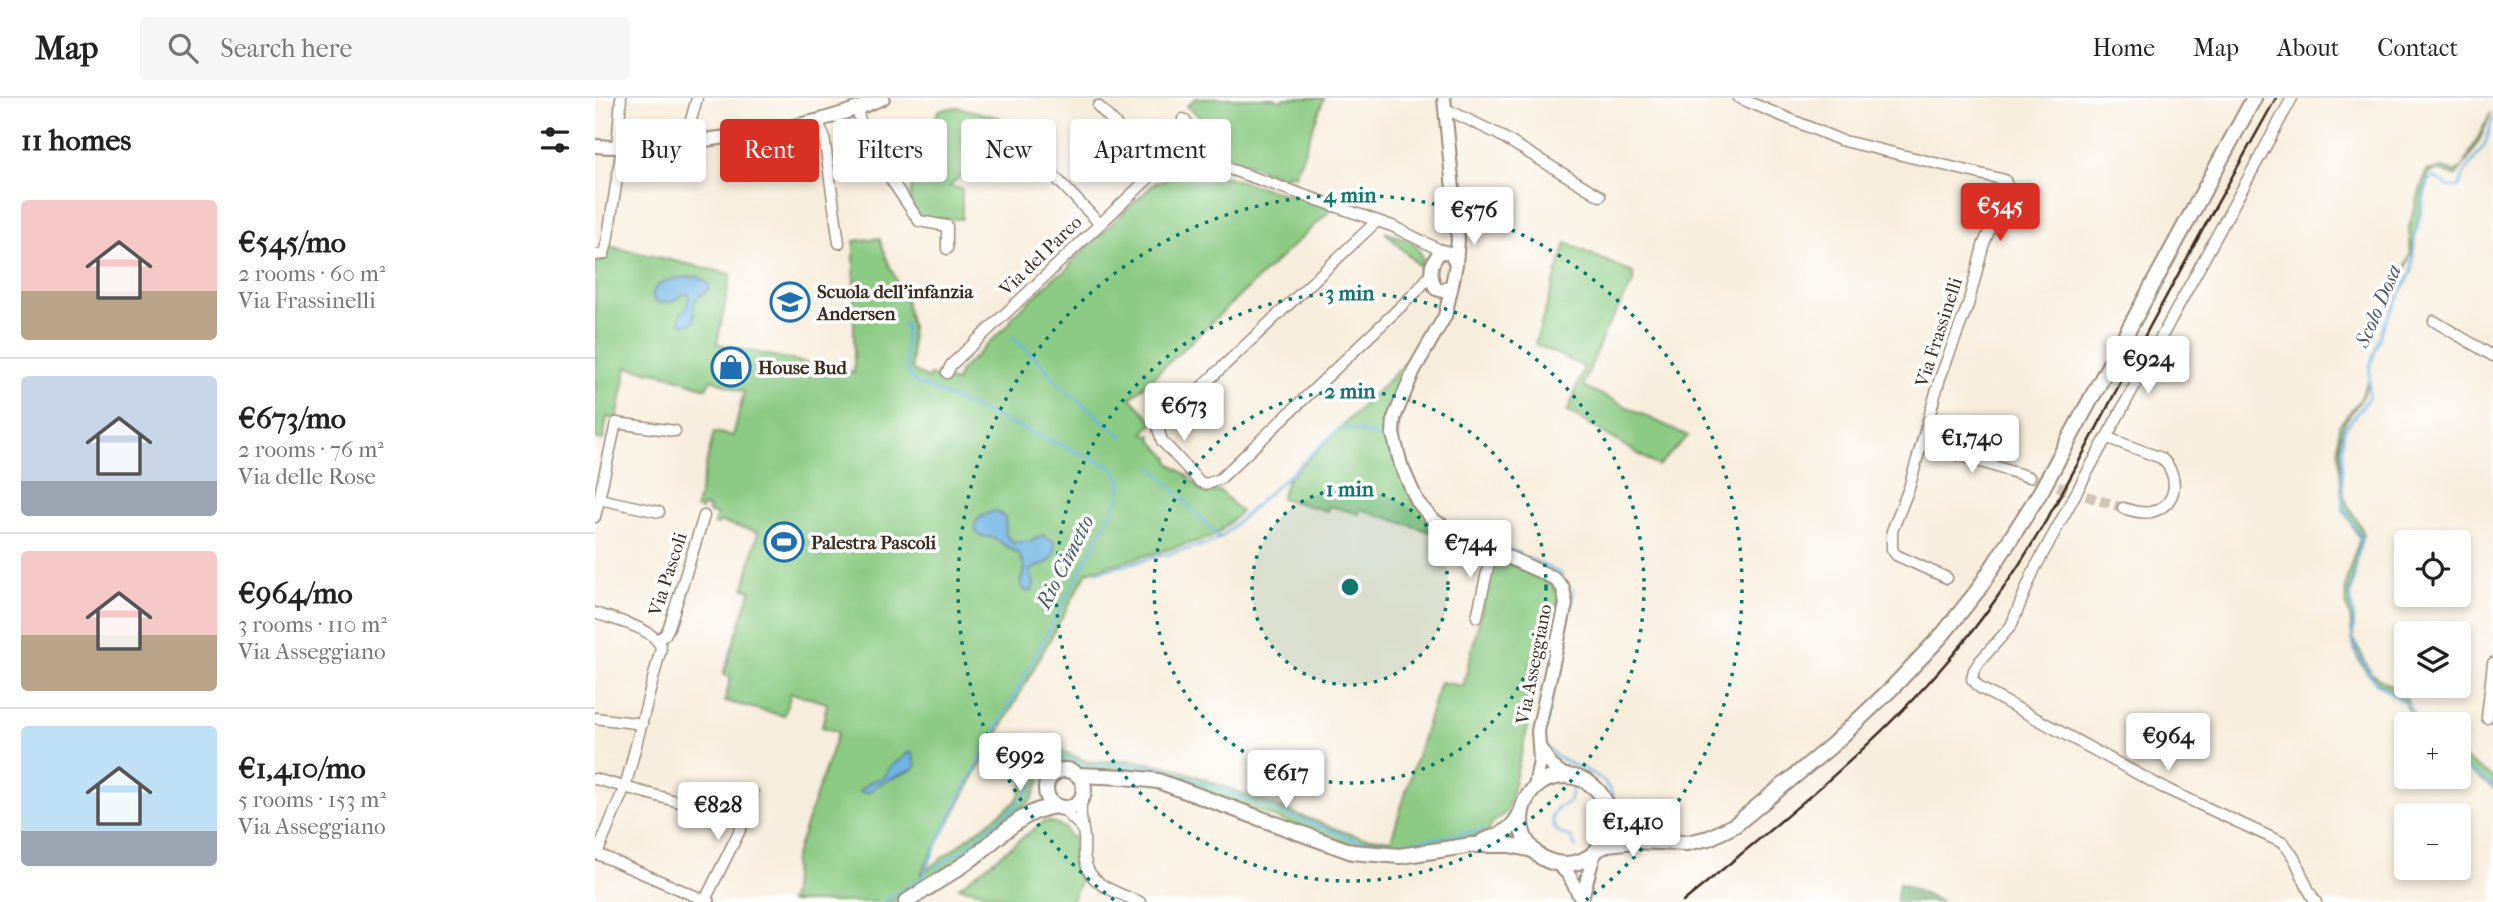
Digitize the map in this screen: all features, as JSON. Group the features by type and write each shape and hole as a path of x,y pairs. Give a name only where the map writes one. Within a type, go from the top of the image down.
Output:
{"main road":[{"path":"1521,812 1521,828 1533,850 1544,859 1558,864 1573,864 1608,844 1678,843 1698,841 1719,834 1735,825 1831,746 1893,687 1943,634 1978,590 2041,491 2254,98"},
{"path":"906,902 970,860 1021,819 1045,791 1048,779 1056,772 1067,770 1078,775 1158,781 1352,852 1400,856 1472,845 1510,845 1533,850"},
{"path":"1078,775 1084,786 1083,795"},
{"path":"1535,787 1551,777 1564,775"},
{"name":"Via Asseggiano","path":"1564,775 1587,781 1597,789 1608,810 1629,828 1659,842"},
{"path":"1021,819 1040,809 1073,807 1083,795 1107,778"},
{"name":"Via Asseggiano","path":"1472,845 1502,834 1517,821 1526,798 1535,787"},
{"path":"1045,791 1049,800 1059,807"},
{"path":"1597,851 1608,830 1608,810"}],"street":[{"path":"620,119 621,98"},
{"path":"691,119 697,98"},
{"path":"819,122 857,110 883,98"},
{"name":"Via Frassinelli","path":"1739,98 1840,140 2005,180 2007,186 1983,246 1969,305 1940,378 1923,444 1892,531 1892,549 1902,560 1947,578"},
{"path":"2292,98 2034,570 2011,626 1980,661 1972,679 1980,688 2094,752 2283,843 2293,854 2308,891 2316,902"},
{"path":"1445,103 1600,196"},
{"name":"Via Asseggiano","path":"1445,103 1458,240 1456,264 1443,288 1445,316 1408,384 1394,418 1395,444 1417,501 1429,516 1439,524 1554,578 1563,588 1566,597 1538,731 1540,761 1535,787"},
{"path":"1098,106 1110,119"},
{"path":"857,110 867,144 919,220 947,226 947,249"},
{"path":"819,124 824,136 839,243"},
{"path":"595,146 616,147"},
{"path":"599,254 616,163"},
{"path":"1231,170 1420,239 1444,251 1454,258 1456,264"},
{"name":"Via del Parco","path":"1056,178 1099,223"},
{"name":"Via del Parco","path":"947,373 951,365 1144,182"},
{"path":"1377,221 1157,428 1162,442 1200,482 1206,484 1220,480 1416,292 1457,232"},
{"path":"1420,239 1431,271 1443,288"},
{"path":"1416,292 1443,288"},
{"path":"2434,321 2493,356"},
{"path":"595,517 616,423 675,431"},
{"path":"2108,438 2161,458 2174,477 2175,488 2172,496 2162,508 2149,513 2123,508"},
{"path":"1923,444 2029,477"},
{"name":"Via Pascoli","path":"599,499 659,512"},
{"name":"Via Pascoli","path":"658,639 665,635 669,627 704,516"},
{"path":"1477,617 1492,550"},
{"name":"Via Pascoli","path":"595,613 650,633 658,639 661,654 625,787 596,854"},
{"path":"2487,718 2493,663"},
{"path":"595,718 642,724"},
{"name":"Via Asseggiano","path":"1538,745 1552,766 1564,775"},
{"path":"595,779 745,820"},
{"path":"596,854 707,901 745,820 753,793"},
{"path":"1083,795 1079,811 1084,856 1090,873 1102,885 1140,902"},
{"path":"1059,807 1081,827"},
{"path":"1581,900 1597,851"},
{"path":"1558,864 1569,875 1581,900"}],"green space":[{"path":"1196,98 1274,98 1282,101 1283,98 1324,98 1295,176 1287,173 1285,179 1231,157 1231,119 1202,119 1187,106"},
{"path":"957,107 1001,118 961,119 961,176 949,186 962,189 962,219 920,219 910,201 912,182 947,182 947,119 935,119 939,110"},
{"path":"2491,113 2476,146 2462,167"},
{"path":"2444,168 2454,172 2462,168 2455,176 2438,170 2429,173 2411,253 2409,227 2426,171"},
{"path":"1231,178 1333,208 1131,398 1154,422 1144,432 1148,436 1151,434 1153,442 1169,458 1169,462 1202,490 1220,491 1241,512 1209,538 1087,572 920,875 1015,802 1028,771 1036,763 1062,751 1088,762 1130,760 1172,767 1344,832 1391,840 1440,682 1463,686 1495,556 1551,583 1558,595 1558,603 1507,812 1491,824 1488,834 1398,850 1352,846 1168,778 1131,770 1084,771 1059,764 1042,775 1032,799 966,856 892,902 789,902 794,859 838,732 822,727 827,703 791,693 784,716 725,701 731,677 724,675 724,672 751,590 744,588 758,532 721,522 714,524 717,515 708,512 709,508 703,506 701,510 696,508 714,432 733,436 744,392 711,379 706,388 667,375 627,367 617,419 607,417 603,440 595,438 595,261 602,262 608,246 731,274 717,344 854,373 854,241 879,238 905,298 911,326 912,369 928,379 930,375 956,382 960,371 1010,323 1012,317 1057,275 1066,270 1071,262 1156,182 1231,182"},
{"path":"1385,232 1407,240 1417,248 1421,253 1423,270"},
{"path":"1566,243 1633,273 1634,281 1604,333 1583,386 1688,436 1658,466 1568,411 1584,367 1535,344"},
{"path":"1409,360 1414,365 1402,390 1397,443 1421,504 1462,542 1360,509 1359,514 1329,506 1327,511 1281,498 1287,480"},
{"path":"2360,400 2342,429 2340,444 2343,493 2363,533 2349,593 2354,619 2353,638 2371,673 2394,688 2394,694 2379,684 2363,667 2353,643 2345,594 2347,578 2360,539 2343,509 2339,425"},
{"path":"2406,698 2413,712 2409,712 2401,699"},
{"path":"2471,763 2493,778 2493,788 2471,772"},
{"path":"1049,821 1065,828 1069,836 1074,837 1074,858 1081,879 1071,902 1027,902 959,887 1043,822"},
{"path":"1899,883 1942,902 1896,902"}],"water":[{"path":"686,277 699,277 709,284 709,289 695,302 694,322 684,325 680,323 680,317 688,307 689,294 683,294 666,303 654,301 653,295 663,283"},
{"path":"997,511 1005,518 1006,535 1013,543 1031,541 1044,535 1054,542 1055,550 1051,559 1030,571 1034,584 1032,592 1025,591 1020,582 1025,569 1019,554 993,538 978,535 975,530 979,518"},
{"path":"908,753 912,753 916,766 914,769 877,785 870,792 859,791 870,782 885,777 889,768"}],"waterway":[{"name":"Scolo Dosa","path":"2413,712 2409,705 2376,683 2358,655 2352,638 2354,625 2351,597 2361,537 2343,506 2344,430 2369,397 2370,366 2384,325 2412,271 2415,238 2428,181 2433,177 2450,187 2459,187 2464,174 2485,144 2493,118"},
{"name":"Rio Cimetto","path":"882,902 922,878 951,815 1119,498 1121,485 1118,474 1112,467 916,383 906,362 905,322"},
{"path":"1012,337 1035,357 1067,392 1123,437"},
{"path":"1097,572 1207,544 1220,538 1342,426 1388,440 1390,448"},
{"path":"1152,467 1220,538"},
{"path":"1409,468 1414,479"},
{"path":"1416,485 1425,501"},
{"path":"1457,526 1473,533"},
{"path":"1481,537 1519,553"},
{"path":"1527,557 1563,575"},
{"path":"1572,605 1573,589"},
{"path":"1545,730 1552,696"},
{"path":"1549,749 1561,759 1601,779 1610,789 1619,808 1630,818 1644,824 1674,829"},
{"path":"935,868 964,849 1020,803 1038,768 1046,762 1063,758 1072,759 1088,767 1117,764 1155,766 1359,841 1396,844 1484,830"},
{"name":"Scolo Dosa","path":"2471,772 2493,786"},
{"path":"1574,781 1569,802 1557,808 1552,817 1555,829 1571,837 1576,848"}],"tunnel":[{"path":"2029,477 2123,508"}],"railway":[{"path":"1683,902 1866,746 1934,677 1990,607 2056,503 2276,98"}],"place":[{"name":"Scuola dell'infanzia Andersen","path":"790,302"},
{"name":"House Bud","path":"731,367"},
{"name":"Palestra Pascoli","path":"784,542"}]}
